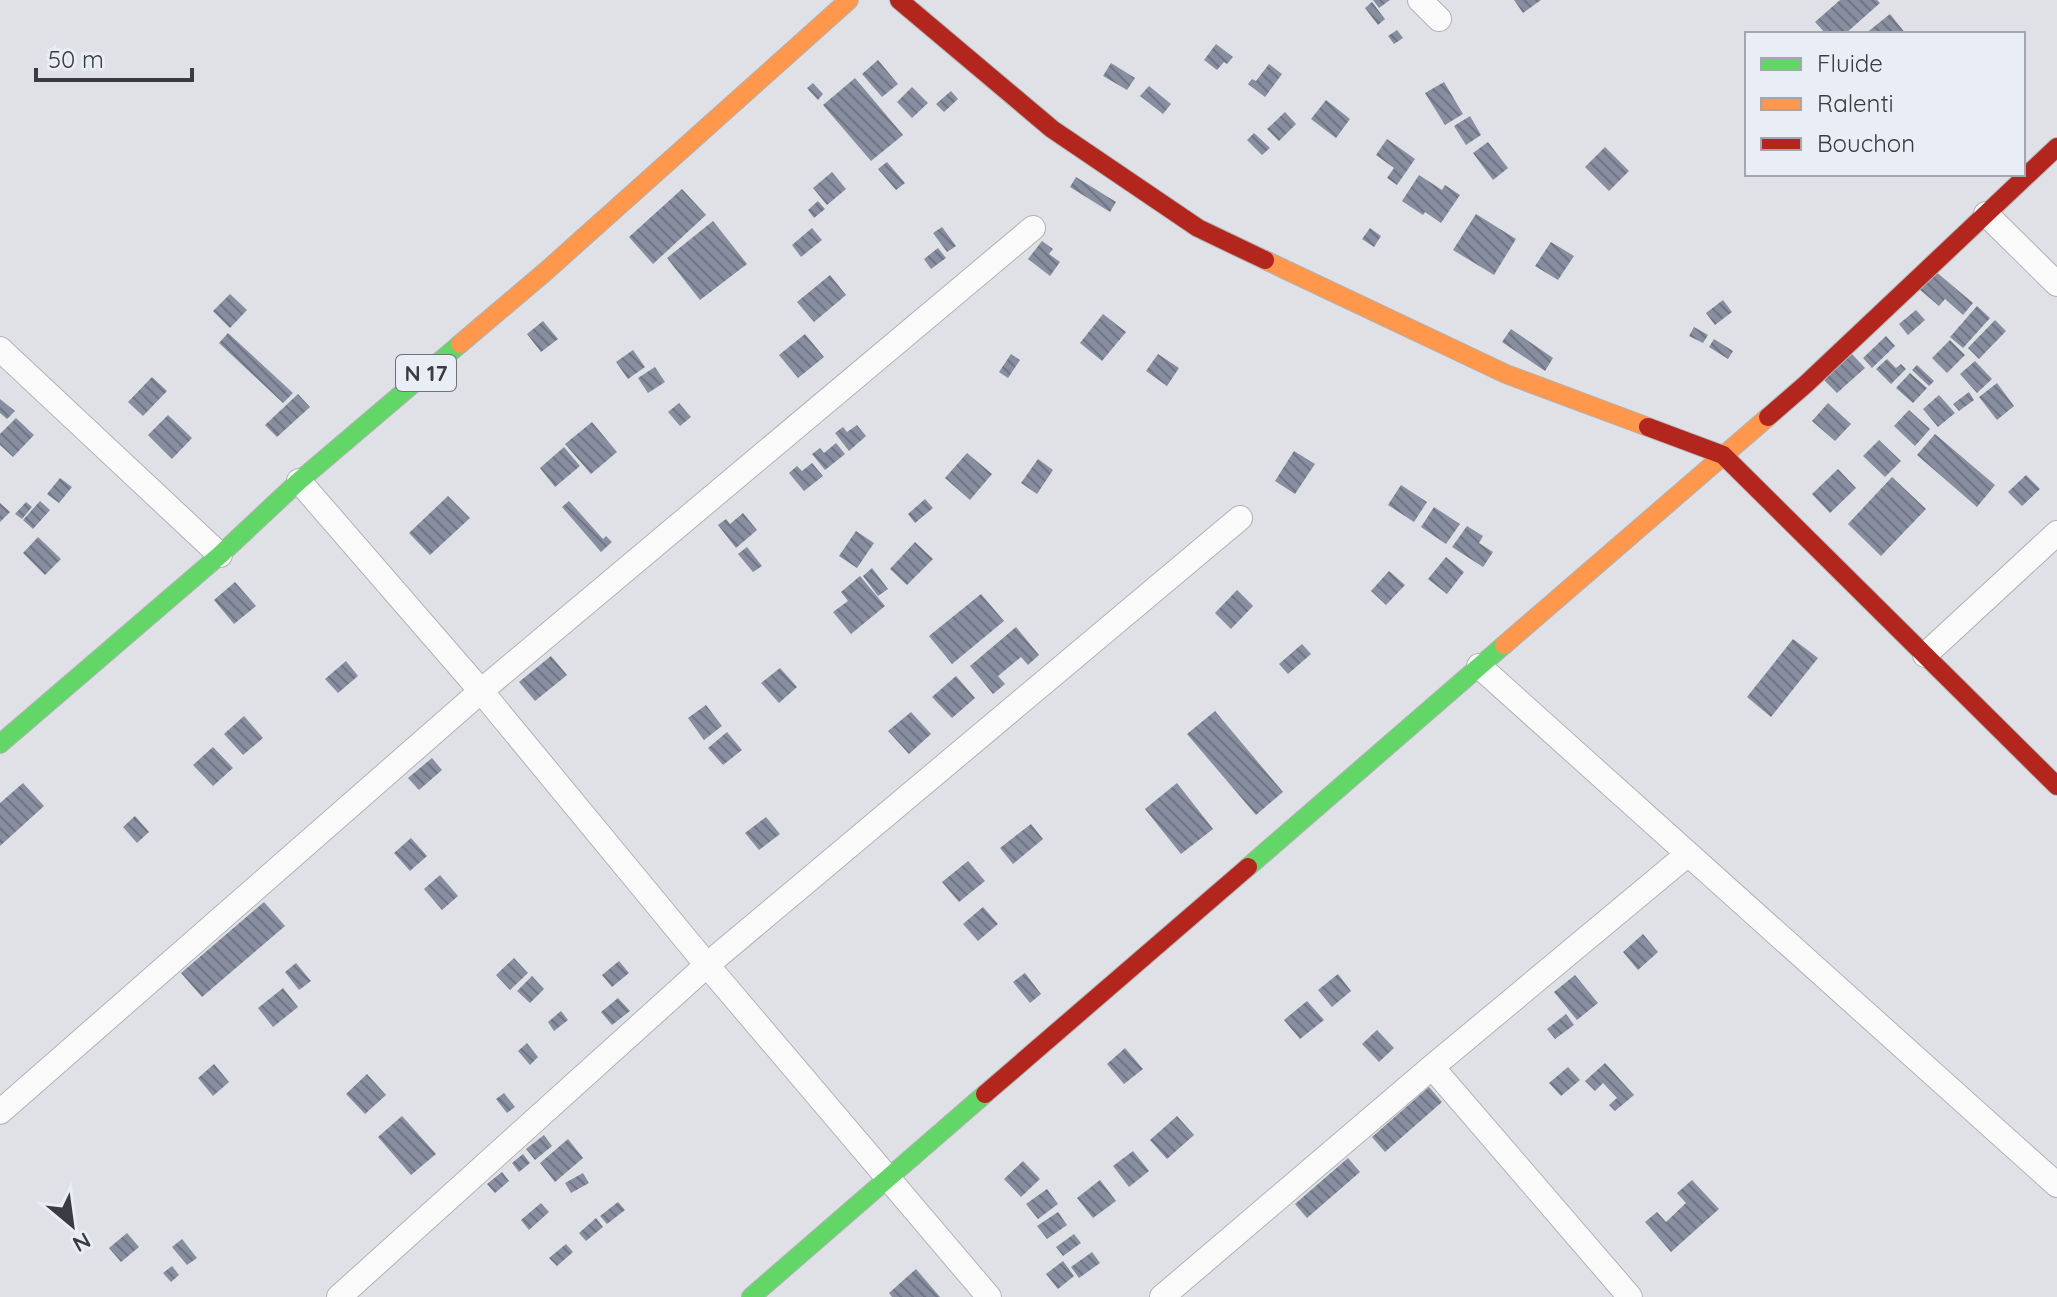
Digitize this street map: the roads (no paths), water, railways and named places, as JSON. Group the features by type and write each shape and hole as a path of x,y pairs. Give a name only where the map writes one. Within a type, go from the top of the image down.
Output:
{"street":[{"name":"N 17","path":"0,744 220,555 299,481 545,272 849,0"},
{"path":"899,0 1052,129 1198,228 1506,374 1723,455 2057,786"},
{"path":"1420,0 1439,19"},
{"path":"751,1297 1806,384 2057,147"},
{"path":"1986,214 2057,284"},
{"path":"0,1112 481,691 1033,228"},
{"path":"0,349 220,555"},
{"path":"299,481 481,691 707,965 989,1297"},
{"path":"339,1297 707,965 1240,518"},
{"path":"1925,655 2057,533"},
{"path":"1479,666 2057,1185"},
{"path":"1162,1297 1688,854"},
{"path":"1432,1067 1630,1297"}]}
